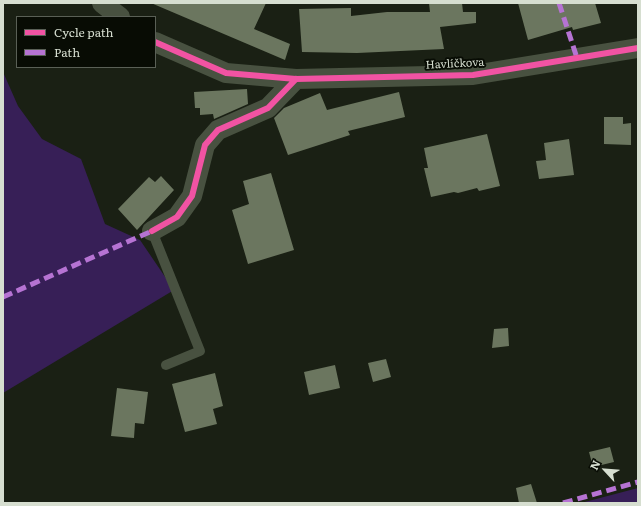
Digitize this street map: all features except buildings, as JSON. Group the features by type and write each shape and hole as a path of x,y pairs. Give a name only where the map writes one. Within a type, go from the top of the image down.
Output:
{"street":[{"path":"102,3 119,16"},
{"name":"Havlíčkova","path":"156,42 226,73 296,79 473,75 638,48"},
{"path":"152,231 177,217 192,196 206,145 218,130 268,108 296,79"}],"lane":[{"path":"152,231 200,351 166,365"}],"shaded area":[{"path":"3,72 18,106 42,139 81,159 105,224 140,240 174,290 3,393"},
{"path":"638,488 638,503 581,503"}],"marked path":[{"path":"559,3 577,58"},
{"path":"3,297 152,231"},
{"path":"563,503 638,482"}],"cycle path":[{"path":"156,42 226,73 296,79 473,75 638,48"},
{"path":"152,231 177,217 192,196 205,145 218,130 268,108 296,79"}]}
